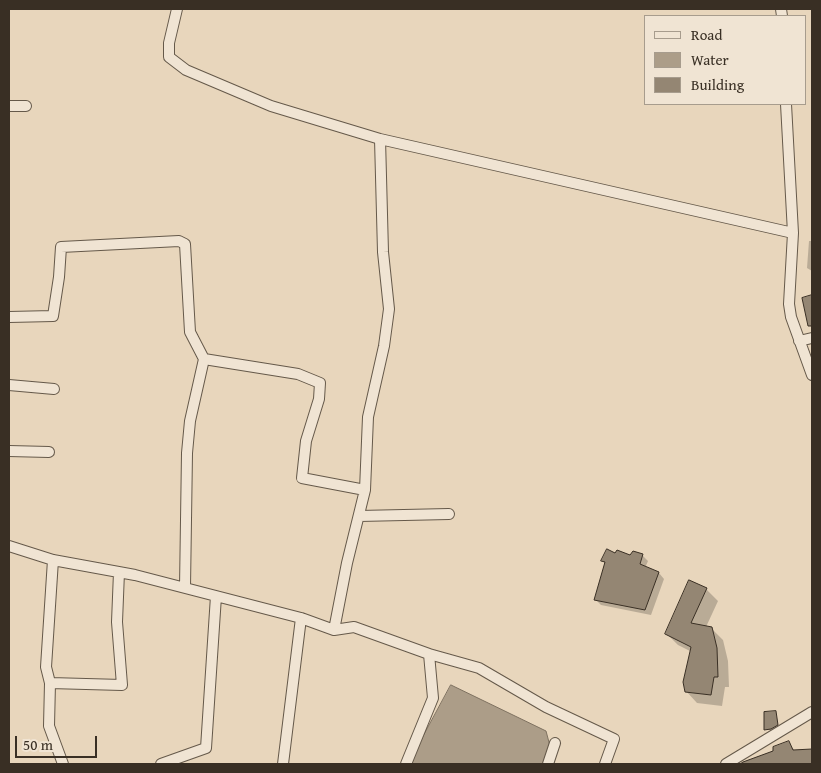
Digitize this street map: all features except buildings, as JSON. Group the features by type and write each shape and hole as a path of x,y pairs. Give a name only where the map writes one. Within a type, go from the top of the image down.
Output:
{"street":[{"path":"178,9 169,44 170,58 186,70 271,106 380,139 792,233"},
{"path":"786,105 792,233 789,304 791,317 812,374"},
{"path":"9,106 26,106"},
{"path":"334,630 347,564 365,490 368,418 384,346 389,309 383,252 380,139"},
{"path":"9,317 53,316 61,247 178,241 185,244 190,332 204,359 190,421 187,454 185,588"},
{"path":"800,341 812,338"},
{"path":"204,359 298,374 320,383 319,399 306,442 302,478 365,490"},
{"path":"9,385 54,389"},
{"path":"9,451 50,452"},
{"path":"359,516 449,514"},
{"path":"9,546 53,560 119,572 302,618 334,630 354,627 429,654 479,668 546,707 614,739 605,764"},
{"path":"53,560 46,667 50,683 49,726 63,764"},
{"path":"50,683 122,685 117,622 119,572"},
{"path":"161,764 206,748 216,596"},
{"path":"283,764 302,618"},
{"path":"406,764 433,698 429,654"},
{"path":"726,764 812,712"},
{"path":"548,764 555,743"}],"water":[{"path":"451,685 546,731 550,746 543,764 411,764 421,740"}]}
